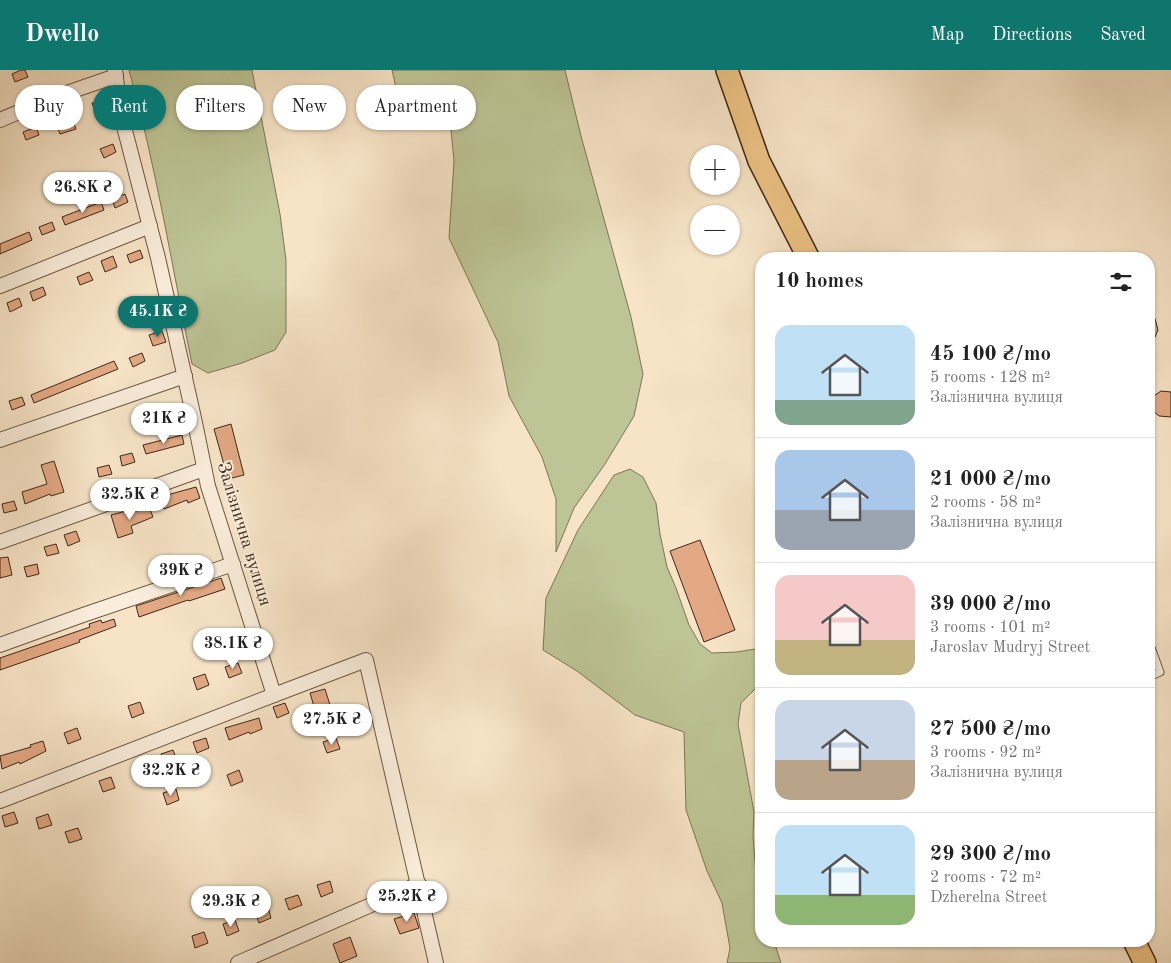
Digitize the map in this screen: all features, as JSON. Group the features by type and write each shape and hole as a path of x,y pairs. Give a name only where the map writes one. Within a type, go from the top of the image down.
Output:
{"main road":[{"path":"727,70 759,161 805,252"},
{"path":"1137,947 1145,963"}],"street":[{"path":"0,120 115,73"},
{"name":"Залізнична вулиця","path":"115,73 120,111 150,226 185,376 208,486 274,695"},
{"path":"0,286 150,226"},
{"path":"0,440 185,376"},
{"path":"0,542 204,469"},
{"path":"0,645 233,564"},
{"path":"0,801 366,660 436,963"},
{"path":"238,963 419,884"}],"lane":[{"path":"1155,658 1160,672 1155,674"}],"green space":[{"path":"129,70 252,70 255,85 176,85 176,130 263,130 263,127 280,214 286,260 286,332 275,350 242,363 208,373 192,364 145,130 166,130 166,85 133,85"},
{"path":"392,70 565,70 581,136 631,317 643,374 634,416 605,464 574,508 556,552 556,499 542,457 509,396 498,342 449,238 454,161 451,130 476,130 476,85 395,85"},
{"path":"630,469 643,477 656,503 667,567 689,625 700,644 712,653 755,649 755,689 741,703 738,724 754,812 755,947 776,947 781,963 727,963 730,948 722,903 707,871 686,810 684,732 635,715 577,671 543,650 546,598 578,530 614,475"}],"building":[{"path":"25,70 28,77 15,82 12,74"},
{"path":"37,130 39,135 26,140 23,132"},
{"path":"58,130 73,130 60,134"},
{"path":"113,144 116,152 104,158 100,149"},
{"path":"125,194 128,202 115,208 112,199"},
{"path":"101,202 104,210 65,225 62,217"},
{"path":"52,222 55,230 42,235 39,227"},
{"path":"29,232 32,240 0,254 0,244"},
{"path":"140,250 143,258 130,263 127,255"},
{"path":"113,256 117,267 105,272 101,261"},
{"path":"89,272 93,280 80,285 77,277"},
{"path":"43,287 46,295 33,301 30,292"},
{"path":"19,298 22,306 10,312 7,303"},
{"path":"1155,319 1158,330 1155,337"},
{"path":"162,331 166,342 153,346 149,335"},
{"path":"142,353 145,361 133,367 129,358"},
{"path":"114,361 118,369 34,403 31,395"},
{"path":"1161,391 1171,392 1171,417 1159,416 1155,413 1155,395"},
{"path":"22,397 25,405 12,410 9,401"},
{"path":"231,424 244,475 228,479 214,429"},
{"path":"182,435 184,444 146,454 143,445"},
{"path":"132,453 135,462 122,466 120,456"},
{"path":"54,461 64,492 51,496 50,494 25,504 22,492 47,484 41,465"},
{"path":"109,465 112,474 99,477 97,468"},
{"path":"196,487 200,498 188,503 187,500 164,509 160,497"},
{"path":"14,501 17,510 4,513 2,504"},
{"path":"149,507 153,517 131,526 133,533 118,538 111,515 126,511 127,514"},
{"path":"76,531 80,541 68,546 64,535"},
{"path":"700,540 735,630 704,642 670,551"},
{"path":"56,544 59,553 47,556 44,547"},
{"path":"8,557 12,575 0,578 0,558"},
{"path":"37,564 39,574 27,577 24,567"},
{"path":"221,578 225,589 139,617 136,606"},
{"path":"114,619 116,626 79,640 80,642 0,670 0,658 90,627 89,624 101,620 102,623"},
{"path":"238,663 242,673 229,678 225,667"},
{"path":"205,674 209,685 197,690 193,678"},
{"path":"325,689 330,705 315,710 310,693"},
{"path":"140,702 144,713 132,718 128,706"},
{"path":"285,703 289,713 277,718 273,707"},
{"path":"259,718 262,729 229,740 225,728"},
{"path":"77,728 81,739 68,744 64,733"},
{"path":"206,738 209,748 197,753 193,742"},
{"path":"336,738 340,749 327,753 323,742"},
{"path":"43,741 46,751 20,764 19,762 2,769 0,756 31,747 30,745"},
{"path":"173,750 177,760 165,765 161,754"},
{"path":"239,770 243,781 231,786 227,775"},
{"path":"111,777 115,788 103,792 99,781"},
{"path":"176,789 179,800 167,805 163,793"},
{"path":"14,812 18,823 5,827 2,816"},
{"path":"48,814 52,825 39,829 36,818"},
{"path":"78,828 82,839 69,843 65,832"},
{"path":"330,881 333,892 321,897 317,885"},
{"path":"298,895 302,905 289,910 285,899"},
{"path":"268,907 271,918 259,923 255,912"},
{"path":"414,913 419,928 400,934 394,919"},
{"path":"235,920 239,931 227,936 223,924"},
{"path":"204,932 208,943 195,948 192,936"},
{"path":"350,937 357,956 340,963 333,944"}]}
